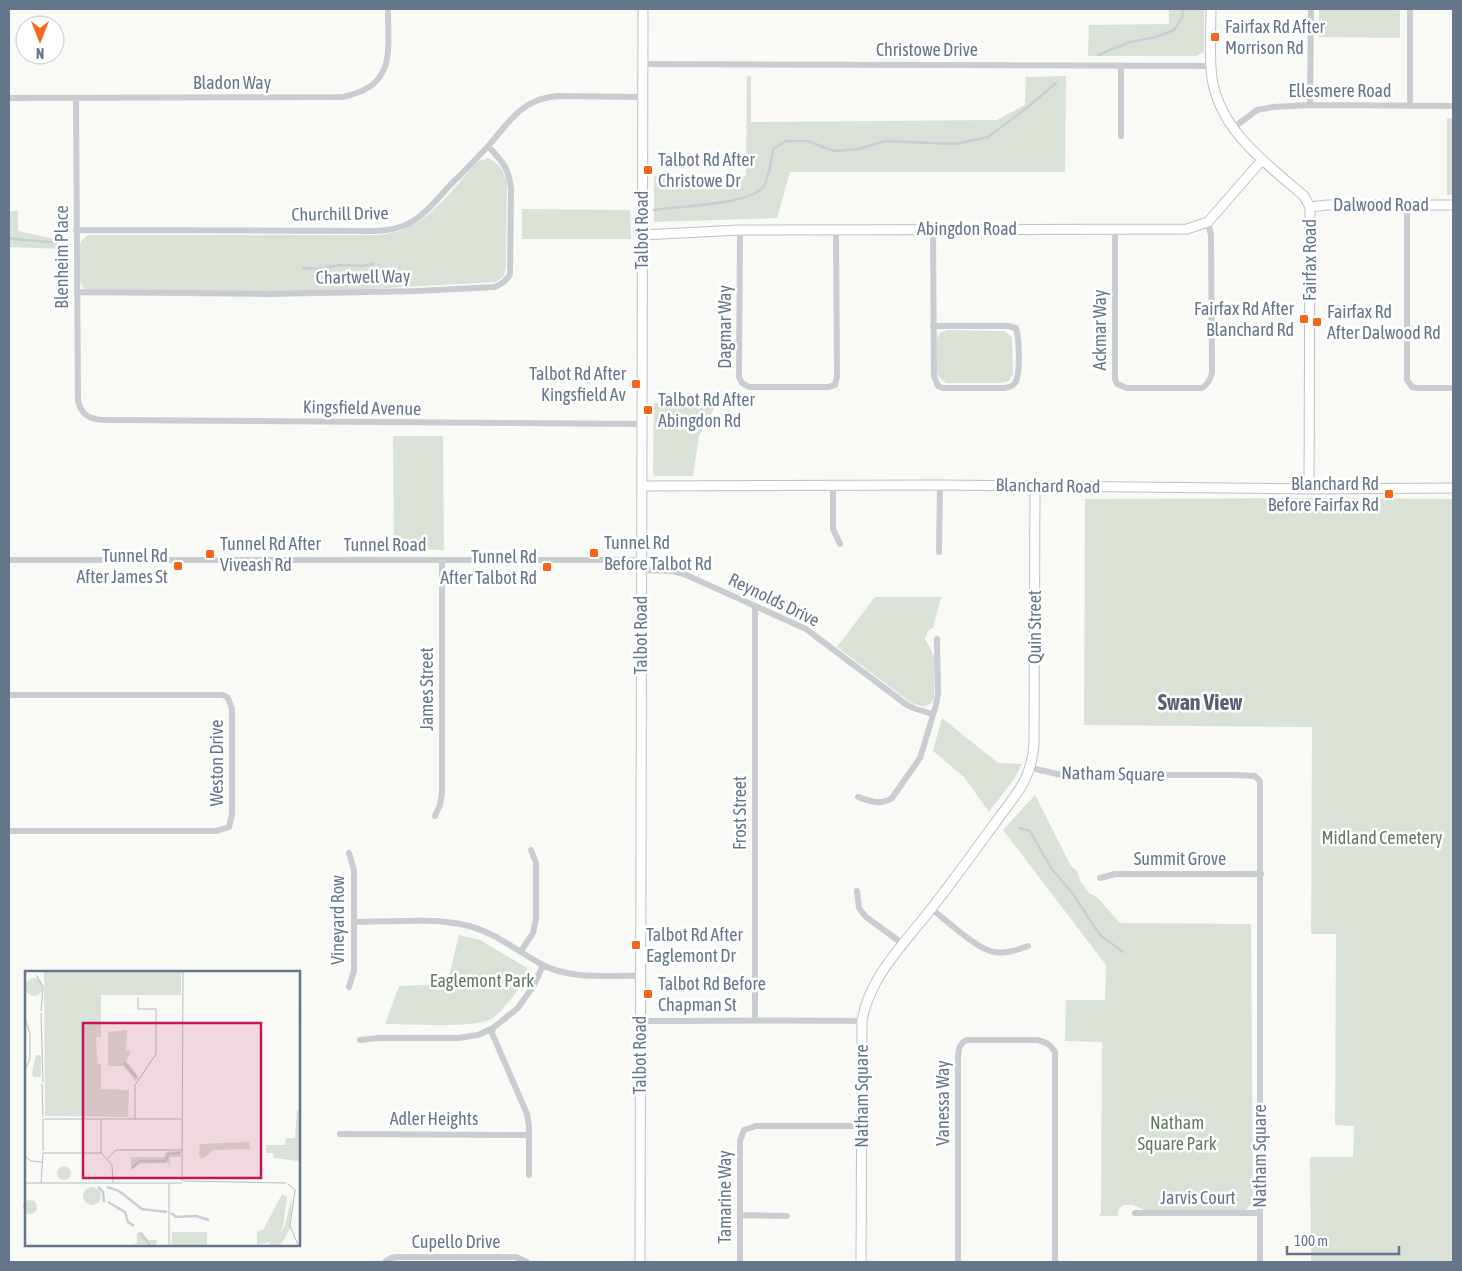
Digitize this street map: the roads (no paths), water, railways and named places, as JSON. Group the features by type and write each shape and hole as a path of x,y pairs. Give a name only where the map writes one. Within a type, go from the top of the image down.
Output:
{"street":[{"name":"Bladon Way","path":"9,98 343,97 354,95 363,92 376,82 387,61 388,9"},
{"name":"Talbot Road","path":"640,1262 643,9"},
{"name":"Fairfax Road","path":"1210,9 1211,66 1218,104 1233,128 1262,160 1304,196 1310,207 1309,489"},
{"path":"1310,105 1311,9"},
{"path":"1410,9 1410,106"},
{"name":"Christowe Drive","path":"642,64 1211,66"},
{"path":"1121,66 1121,136"},
{"name":"Churchill Drive","path":"76,230 376,231 395,229 410,223 423,214 488,146 516,113 526,105 540,99 557,96 642,97"},
{"name":"Blenheim Place","path":"76,98 78,401 84,415"},
{"name":"Ellesmere Road","path":"1233,128 1258,110 1273,107 1310,105 1453,106"},
{"name":"Chartwell Way","path":"77,292 268,294 417,291 494,287 503,284 510,274 511,189 509,175 503,162 488,146"},
{"path":"1208,222 1262,160"},
{"name":"Dalwood Road","path":"1310,207 1327,205 1453,205"},
{"path":"1407,205 1407,380 1412,387 1417,388 1453,388"},
{"name":"Abingdon Road","path":"642,235 740,230 1187,229 1208,222"},
{"name":"Ackmar Way","path":"1115,230 1115,379 1117,384 1127,388 1202,388 1207,385 1212,373 1212,235 1208,222"},
{"name":"Dagmar Way","path":"740,230 739,377 742,383 749,387 828,387 835,384 837,377 836,229"},
{"path":"933,229 934,376 938,386 942,388 1004,388 1015,384 1018,376 1018,335 1016,328 1008,326 934,326"},
{"name":"Kingsfield Avenue","path":"84,415 94,420 641,424"},
{"path":"939,552 940,485"},
{"name":"Blanchard Road","path":"642,486 940,485 1309,489 1453,488"},
{"path":"833,486 833,529 840,544"},
{"name":"Quin Street","path":"1031,768 1034,744 1035,486"},
{"name":"Tunnel Road","path":"9,560 641,560"},
{"name":"James Street","path":"435,816 442,793 442,560"},
{"name":"Reynolds Drive","path":"641,570 684,574 806,629 907,705 932,714"},
{"name":"Frost Street","path":"755,606 755,1020"},
{"path":"858,797 880,803 887,802 892,798 920,758 938,693 936,639"},
{"name":"Weston Drive","path":"9,695 224,695 231,702 232,747 231,821 229,827 223,830 9,831"},
{"name":"Natham Square","path":"861,1262 862,1021 864,1009 872,987 1018,792 1031,768 1062,775 1255,776 1258,778 1261,786 1260,1262"},
{"path":"521,951 533,933 536,919 536,863 531,850"},
{"name":"Vineyard Row","path":"349,853 354,870 354,971 349,987"},
{"name":"Summit Grove","path":"1100,878 1115,874 1261,874"},
{"path":"857,891 860,908 866,917 903,944"},
{"path":"932,909 989,951 1009,952 1028,946"},
{"path":"354,922 458,923 482,930 543,965 576,974 641,976"},
{"path":"360,1040 378,1038 458,1038 478,1035 492,1028 518,1008 534,986 543,965"},
{"path":"640,1021 862,1021"},
{"path":"492,1028 492,1033 527,1114 529,1126 528,1175"},
{"name":"Vanessa Way","path":"958,1262 958,1056 960,1045 967,1040 1038,1040 1050,1045 1055,1052 1055,1262"},
{"name":"Tamarine Way","path":"740,1262 740,1141 744,1130 756,1126 861,1126"},
{"name":"Adler Heights","path":"340,1134 529,1135"},
{"name":"Jarvis Court","path":"1135,1213 1260,1214"},
{"path":"741,1215 787,1216"},
{"name":"Cupello Drive","path":"385,1262 397,1257 516,1257 527,1262"}],"waterway":[{"path":"1098,55 1130,42 1156,37 1174,30 1182,18 1183,9"},
{"path":"654,210 713,204 744,198 755,193 763,187 767,178 773,149 786,141 808,141 834,151 859,149 885,141 955,144 988,137 1056,83"},
{"path":"9,238 62,243"},
{"path":"303,268 319,269 341,265 364,266 374,263"},
{"path":"1020,828 1030,831 1051,868 1073,894 1100,935 1123,952"}],"place":[{"name":"Fairfax Rd After Morrison Rd","path":"1215,37"},
{"name":"Talbot Rd After Christowe Dr","path":"648,170"},
{"name":"Fairfax Rd After Blanchard Rd","path":"1304,319"},
{"name":"Fairfax Rd After Dalwood Rd","path":"1317,322"},
{"name":"Talbot Rd After Kingsfield Av","path":"636,384"},
{"name":"Talbot Rd After Abingdon Rd","path":"648,410"},
{"name":"Blanchard Rd Before Fairfax Rd","path":"1389,494"},
{"name":"Tunnel Rd Before Talbot Rd","path":"594,553"},
{"name":"Tunnel Rd After Viveash Rd","path":"210,554"},
{"name":"Tunnel Rd After James St","path":"178,566"},
{"name":"Tunnel Rd After Talbot Rd","path":"547,567"},
{"name":"Talbot Rd After Eaglemont Dr","path":"636,945"},
{"name":"Talbot Rd Before Chapman St","path":"648,994"}],"district":[{"name":"Swan View","path":"1200,702"}],"park label":[{"name":"Midland Cemetery","path":"1382,838"},
{"name":"Eaglemont Park","path":"482,981"},
{"name":"Natham Square Park","path":"1177,1133"}]}
